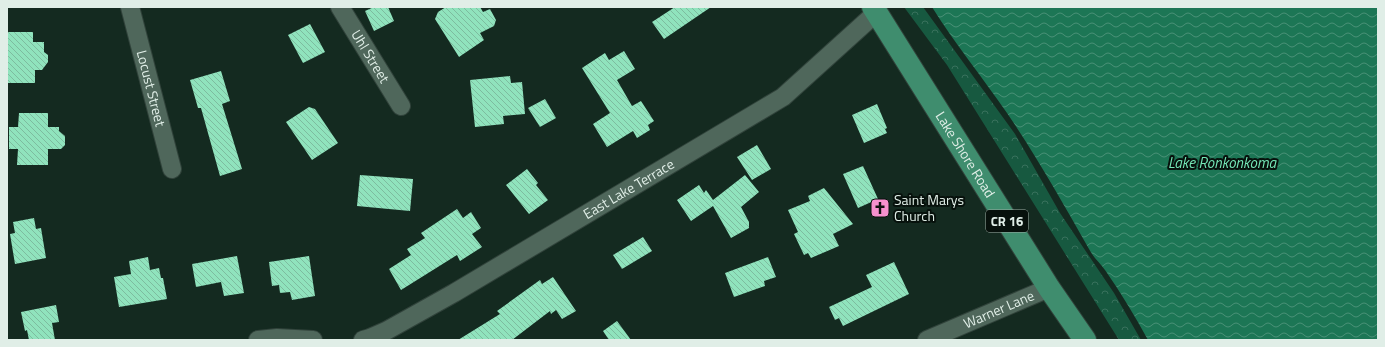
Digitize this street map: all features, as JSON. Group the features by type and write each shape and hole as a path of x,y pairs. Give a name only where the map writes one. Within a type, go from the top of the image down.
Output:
{"main road":[{"name":"Lake Shore Road","path":"875,10 1049,288 1085,340"}],"street":[{"name":"Locust Street","path":"130,7 172,169"},
{"name":"Uhl Street","path":"340,7 401,106"},
{"name":"East Lake Terrace","path":"363,340 386,331 454,293 783,97 875,10"},
{"name":"Warner Lane","path":"927,340 1049,288"},
{"path":"258,340 277,338 313,340"}],"green space":[{"path":"904,7 923,7 1015,134 1060,213 1114,293 1141,340 1119,340 947,65"}],"water":[{"name":"Lake Ronkonkoma","path":"932,7 1378,7 1378,340 1148,340 1117,287 1091,252 1050,180 1018,130"}],"building":[{"path":"374,7 388,7 394,21 374,31 365,11"},
{"path":"446,7 480,7 483,12 490,9 496,20 494,26 480,33 484,40 459,57 435,19 438,12"},
{"path":"675,7 711,7 664,39 652,22"},
{"path":"310,24 325,52 303,63 288,35"},
{"path":"7,32 33,32 33,42 44,42 44,52 48,55 48,62 42,70 35,70 35,83 7,83"},
{"path":"624,51 635,69 617,80 632,106 641,101 654,121 648,125 650,130 637,138 633,131 607,147 593,124 610,113 582,68 605,53 609,60"},
{"path":"221,71 230,101 222,104 242,169 220,176 201,108 198,108 190,80"},
{"path":"510,76 511,83 522,82 525,114 503,116 504,124 475,127 470,80"},
{"path":"545,99 556,118 540,127 528,108"},
{"path":"877,104 887,128 885,129 887,133 864,143 852,115"},
{"path":"309,107 315,109 338,143 312,160 286,122"},
{"path":"19,113 48,113 48,127 59,127 59,131 65,136 65,145 61,149 48,149 48,165 17,165 18,149 9,149 9,127 18,127"},
{"path":"757,145 771,169 752,180 737,157"},
{"path":"863,166 878,199 858,208 843,174"},
{"path":"527,169 538,183 536,185 548,200 529,214 506,185"},
{"path":"360,175 413,179 410,211 357,206"},
{"path":"745,175 759,192 741,207 749,222 749,228 731,238 713,206 691,221 677,200 699,185 704,193 706,190 713,200"},
{"path":"824,188 853,224 833,234 839,246 811,258 808,253 804,255 794,234 798,232 788,210 810,201 808,196"},
{"path":"457,209 463,218 471,212 481,228 472,234 482,247 460,261 457,255 401,290 389,269 411,255 407,249 425,238 421,233"},
{"path":"34,218 36,229 41,228 46,258 15,264 10,234 15,233 13,222"},
{"path":"643,237 652,251 622,269 613,255"},
{"path":"237,256 244,293 224,296 221,282 196,287 192,264"},
{"path":"309,256 315,296 292,300 290,292 280,293 279,285 272,286 269,262"},
{"path":"148,257 150,270 159,268 161,278 163,278 167,299 119,307 114,277 131,274 129,261"},
{"path":"768,257 776,277 764,281 765,286 734,297 725,273"},
{"path":"894,262 909,294 843,326 839,318 835,320 829,307 872,287 866,275"},
{"path":"553,277 576,311 562,319 556,310 551,314 550,311 512,340 458,340 500,314 497,311 540,280 542,284"},
{"path":"56,305 59,322 52,323 55,340 29,340 27,330 25,331 21,312"},
{"path":"617,321 631,340 609,340 603,331"}],"place":[{"name":"Saint Marys Church","path":"880,208"}]}
